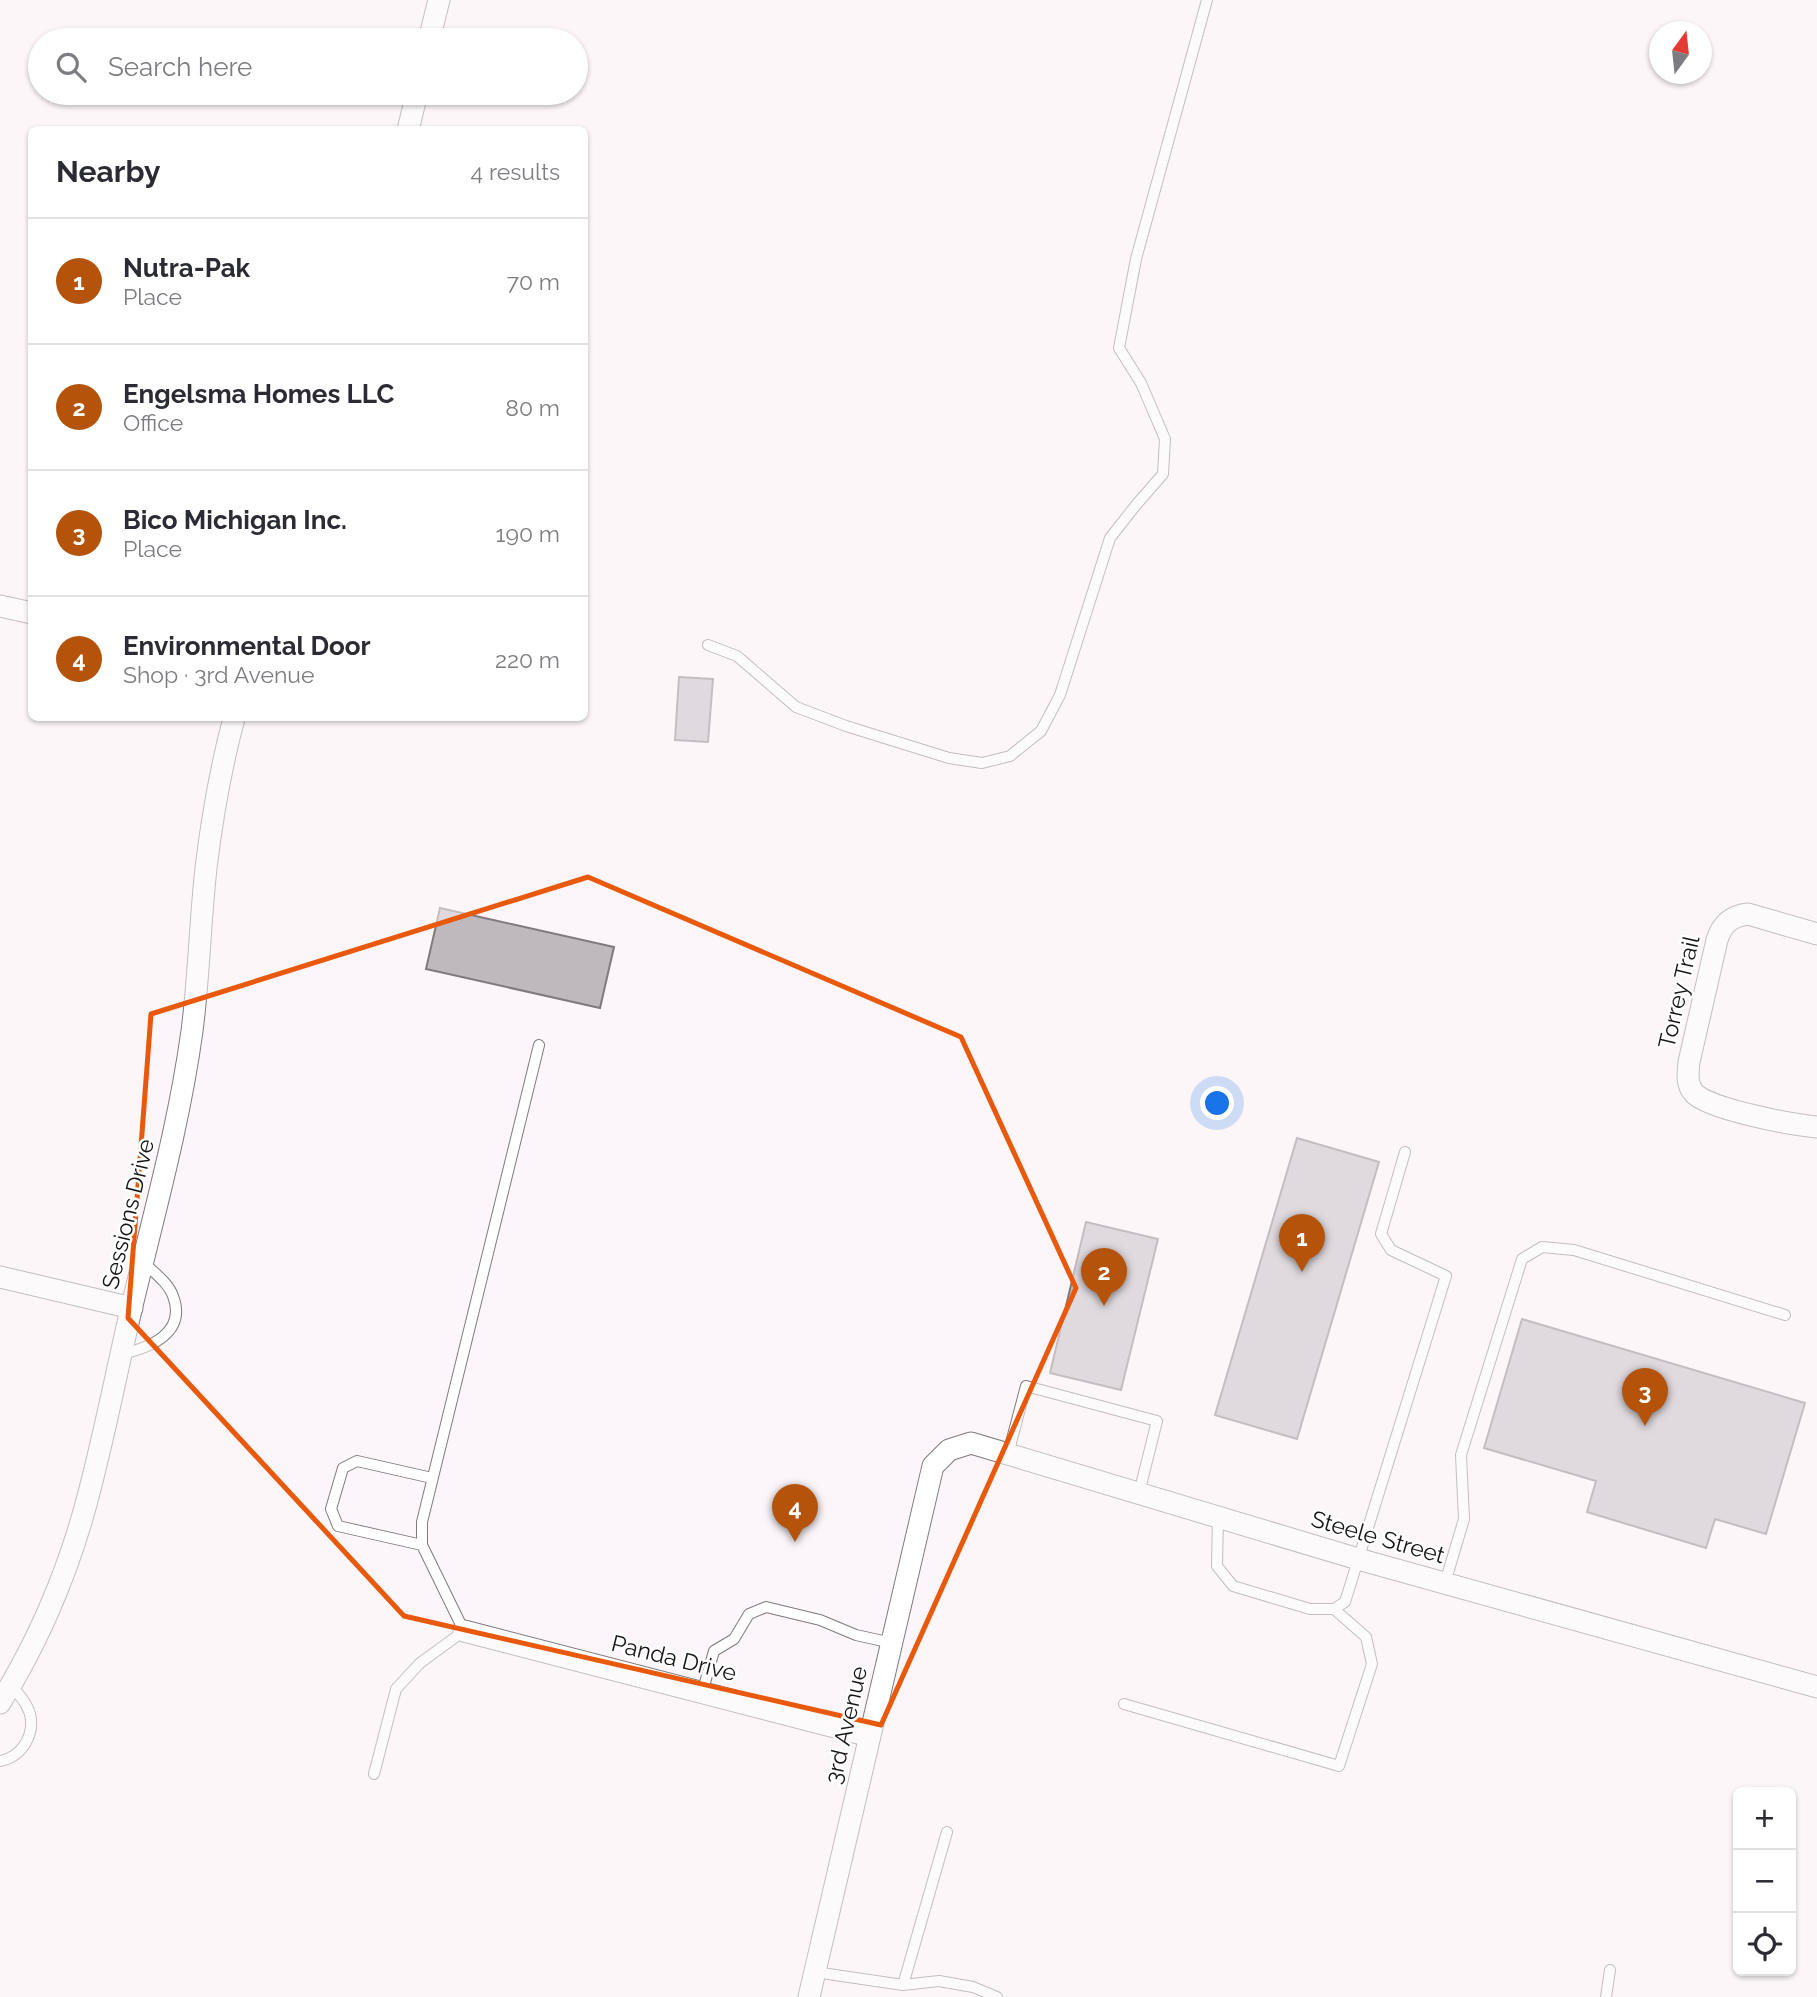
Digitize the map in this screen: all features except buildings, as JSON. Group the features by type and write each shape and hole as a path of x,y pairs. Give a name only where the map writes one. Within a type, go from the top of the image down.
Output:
{"street":[{"path":"432,28 439,0"},
{"path":"409,126 414,105"},
{"path":"0,606 28,612"},
{"name":"Sessions Drive","path":"6,1694 46,1615 78,1534 96,1466 183,1088 195,1010 211,835 233,721"},
{"name":"Torrey Trail","path":"1817,934 1748,914 1737,915 1728,921 1720,930 1687,1077 1696,1096 1707,1102 1772,1121 1817,1127"},
{"path":"0,1277 132,1308"},
{"name":"Steele Street","path":"933,1466 949,1450 971,1443 1358,1559 1817,1687"},
{"name":"3rd Avenue","path":"809,1997 933,1466"},
{"name":"Panda Drive","path":"464,1631 870,1736"}],"lane":[{"path":"708,645 737,656 796,707 846,726 949,758 982,763 1010,756 1041,731 1060,695 1110,538 1163,474 1166,439 1141,383 1119,348 1136,259 1206,0"},
{"path":"374,1774 396,1689 420,1663 464,1631 422,1545 422,1522 539,1045"},
{"path":"1218,1517 1217,1566 1233,1586 1310,1609 1334,1609 1345,1602 1446,1276 1391,1250 1381,1234 1405,1152"},
{"path":"1445,1583 1464,1519 1461,1455 1522,1259 1542,1247 1574,1250 1785,1315"},
{"path":"121,1354 153,1345 165,1336 173,1322 173,1297 163,1282 143,1262"},
{"path":"1008,1454 1026,1386 1157,1421 1139,1493"},
{"path":"422,1545 338,1526 331,1509 343,1468 357,1461 432,1478"},
{"path":"702,1693 714,1651 734,1639 749,1614 766,1607 820,1620 856,1634 892,1643"},
{"path":"1124,1704 1339,1766 1372,1664 1366,1637 1334,1609"},
{"path":"0,1761 22,1749 29,1732 30,1714 27,1706 6,1694"},
{"path":"903,1984 947,1832"},
{"path":"1606,1997 1610,1970"},
{"path":"815,1972 903,1984 939,1981 973,1987 997,1997"}],"highlighted area":[{"path":"588,877 961,1037 1076,1288 881,1725 404,1616 128,1318 151,1014"}],"place":[{"name":"Nutra-Pak","path":"1302,1272"},
{"name":"Engelsma Homes LLC","path":"1104,1306"},
{"name":"Bico Michigan Inc.","path":"1645,1426"},
{"name":"Environmental Door","path":"795,1542"}]}
